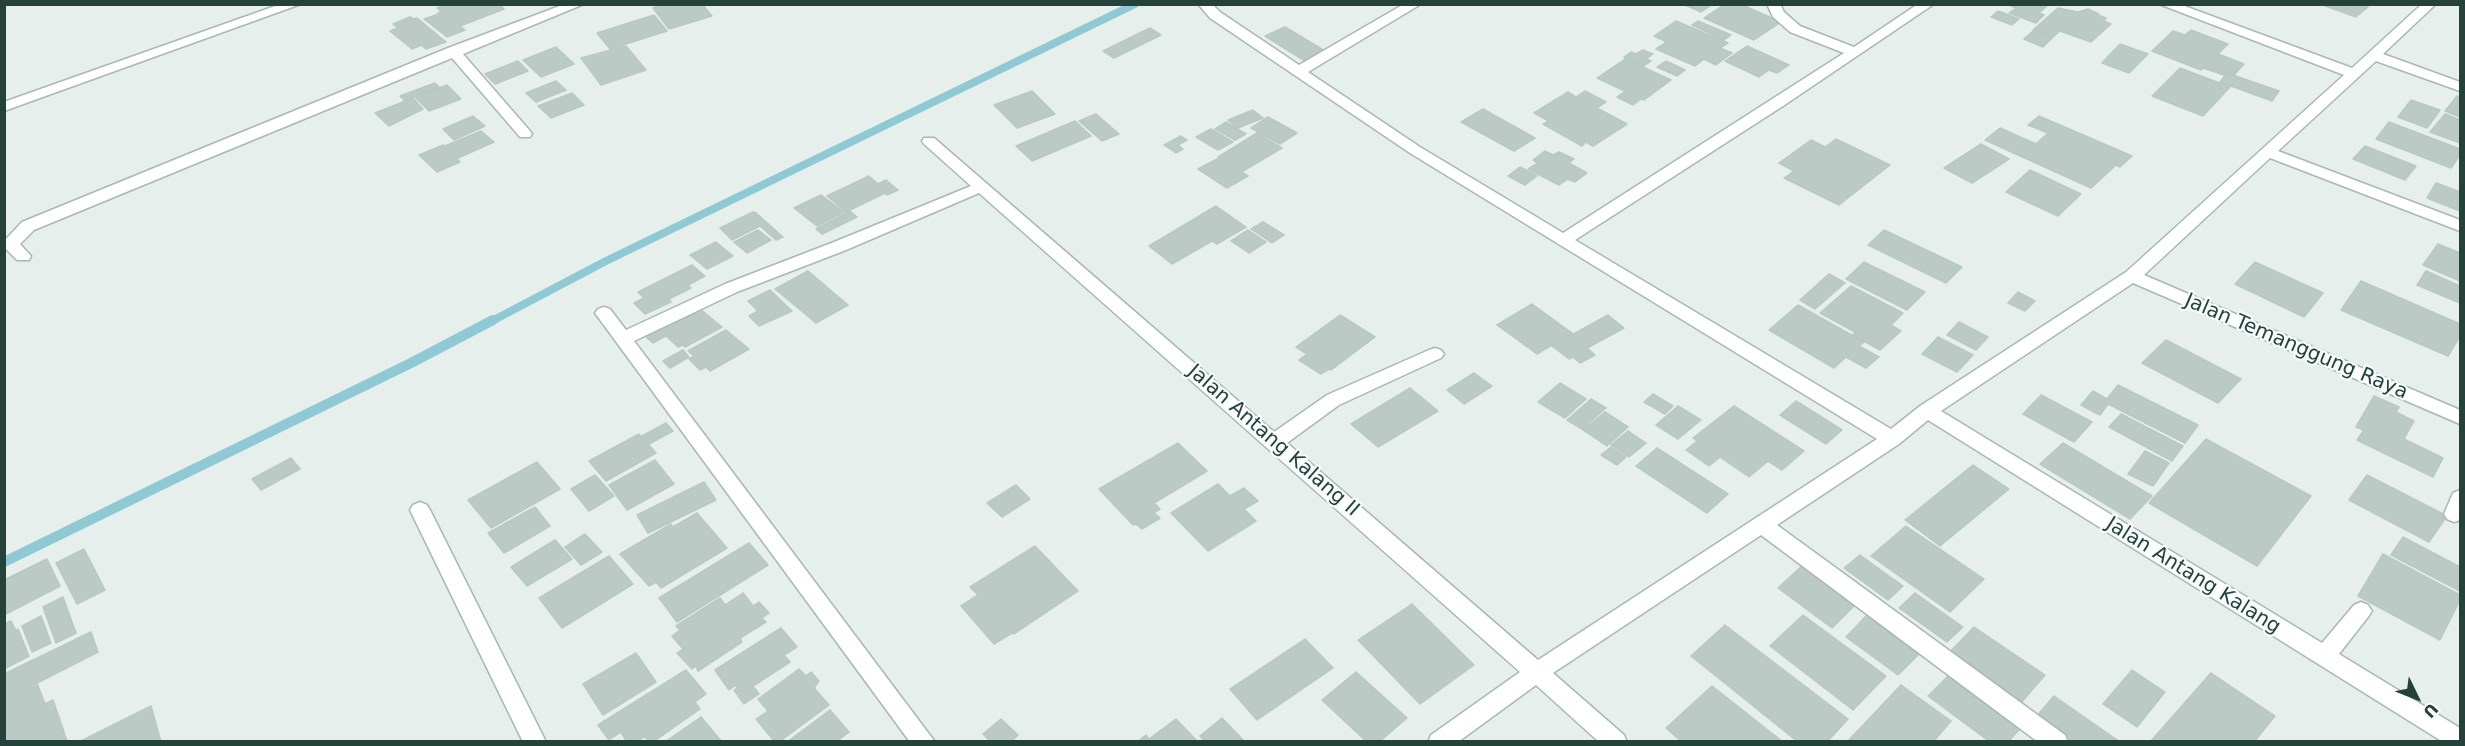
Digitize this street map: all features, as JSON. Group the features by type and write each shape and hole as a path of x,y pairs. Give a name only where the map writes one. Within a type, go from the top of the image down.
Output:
{"street":[{"path":"4,107 295,4"},
{"path":"23,256 11,244 28,226 453,51 578,4"},
{"path":"1203,4 1215,15 1415,150 1892,439"},
{"path":"1299,71 1415,4"},
{"path":"1773,4 1778,14 1795,29 1854,52"},
{"path":"1562,241 1928,4"},
{"path":"2165,4 2356,74"},
{"path":"1439,741 1536,673 1892,439 1926,411 2132,276 2356,74 2430,4"},
{"path":"453,51 525,134"},
{"path":"2375,56 2460,87"},
{"name":"Jalan Antang Kalang II","path":"928,141 1616,741"},
{"path":"2268,152 2460,226"},
{"path":"623,339 731,288 981,187"},
{"name":"Jalan Temanggung Raya","path":"2132,276 2460,417"},
{"path":"604,313 924,741"},
{"path":"1274,442 1333,400 1435,354"},
{"name":"Jalan Antang Kalang","path":"1926,411 2460,740"},
{"path":"420,510 535,741"},
{"path":"1761,524 2057,741"},
{"path":"2324,657 2361,611"}],"building":[{"path":"447,4 499,4 504,9 460,26 465,30 447,37 424,19 436,15 441,11 437,8"},
{"path":"663,4 702,4 712,16 669,29 653,8"},
{"path":"1683,4 1713,4 1701,12"},
{"path":"1725,4 1740,4 1781,22 1754,40 1704,18"},
{"path":"2007,4 2049,4 2039,13 2044,15 2036,23 2009,13 2016,8"},
{"path":"2320,4 2360,4 2368,7 2356,17"},
{"path":"2058,8 2078,12 2088,9 2106,18 2104,21 2111,24 2091,42 2060,31 2053,37 2033,30"},
{"path":"1998,11 2019,19 2012,25 1991,17"},
{"path":"654,15 667,31 610,49 597,33"},
{"path":"410,17 417,18 446,42 426,49 421,45 412,49 390,31 398,28 393,24"},
{"path":"1676,21 1728,43 1720,48 1732,53 1716,65 1704,59 1695,66 1656,49 1667,42 1654,36"},
{"path":"1698,21 1731,35 1724,40 1692,25"},
{"path":"1285,27 1325,51 1305,61 1265,36"},
{"path":"1150,28 1161,35 1114,58 1103,51"},
{"path":"2191,30 2228,44 2218,54 2244,64 2234,75 2227,72 2224,75 2203,68 2201,70 2152,51 2173,31 2185,35"},
{"path":"2033,31 2052,38 2043,47 2024,39"},
{"path":"2120,44 2148,54 2129,73 2102,63"},
{"path":"626,46 646,70 601,85 581,58"},
{"path":"1747,46 1789,65 1777,73 1769,70 1759,77 1725,61"},
{"path":"556,47 574,64 541,77 523,60"},
{"path":"1643,50 1653,54 1646,59 1651,61 1644,66 1624,57 1631,52 1636,54"},
{"path":"1625,59 1671,80 1644,100 1597,78"},
{"path":"518,61 528,71 495,84 485,74"},
{"path":"1666,61 1685,70 1677,76 1657,67"},
{"path":"2180,68 2230,87 2203,116 2152,96"},
{"path":"2227,73 2279,91 2272,101 2220,82"},
{"path":"556,81 566,90 536,102 526,93"},
{"path":"435,83 439,87 404,100 400,96"},
{"path":"447,85 461,99 429,111 415,97"},
{"path":"1032,91 1055,114 1017,128 994,105"},
{"path":"1585,91 1606,102 1597,108 1627,124 1593,146 1586,142 1582,146 1543,124 1549,121 1534,113 1568,92 1576,97"},
{"path":"1624,92 1641,99 1633,105 1617,97"},
{"path":"572,93 584,105 551,118 538,106"},
{"path":"2457,96 2460,97 2460,117 2445,111"},
{"path":"413,98 423,109 389,126 375,113"},
{"path":"2411,100 2440,110 2427,128 2398,117"},
{"path":"1483,109 1535,138 1514,151 1461,122"},
{"path":"1253,110 1263,118 1238,128 1228,120"},
{"path":"1096,114 1119,134 1102,141 1079,121"},
{"path":"2445,114 2460,120 2460,143 2430,132"},
{"path":"473,116 485,126 454,140 443,129"},
{"path":"2039,116 2132,156 2120,167 2116,165 2091,188 1985,140 2000,128 2036,144 2048,133 2028,125"},
{"path":"1268,117 1297,133 1280,144 1251,128"},
{"path":"1075,121 1091,136 1032,161 1016,146"},
{"path":"1226,122 1246,134 1235,140 1215,129"},
{"path":"2389,122 2460,149 2460,155 2451,168 2376,139"},
{"path":"1211,129 1233,142 1218,150 1196,137"},
{"path":"481,131 494,142 458,158 445,146"},
{"path":"1257,133 1282,148 1243,171 1218,157"},
{"path":"1181,136 1187,140 1178,145 1183,149 1176,153 1164,145"},
{"path":"1836,139 1890,165 1839,205 1784,178 1794,171 1779,163 1811,140 1825,147"},
{"path":"1981,144 2009,159 1972,183 1944,168"},
{"path":"443,145 460,162 437,172 419,155"},
{"path":"2365,146 2416,166 2405,180 2353,159"},
{"path":"1545,151 1553,155 1559,152 1574,159 1569,163 1587,173 1575,182 1568,179 1559,185 1528,169 1538,163 1533,160"},
{"path":"1219,158 1248,176 1227,188 1198,169"},
{"path":"1520,167 1537,176 1525,185 1508,176"},
{"path":"2030,170 2081,194 2058,216 2006,192"},
{"path":"869,176 878,184 886,180 898,190 887,195 885,193 846,212 827,196"},
{"path":"2436,183 2460,192 2460,211 2427,198"},
{"path":"821,195 844,212 817,226 794,208"},
{"path":"1216,206 1246,227 1217,244 1212,241 1172,264 1149,246"},
{"path":"850,211 857,217 822,234 816,229"},
{"path":"753,212 783,237 776,240 760,226 732,240 720,228"},
{"path":"1263,222 1284,235 1272,243 1251,229"},
{"path":"758,230 771,240 747,253 734,242"},
{"path":"1248,230 1266,242 1249,253 1231,241"},
{"path":"1884,230 1962,267 1946,283 1868,245"},
{"path":"716,242 733,256 707,269 690,255"},
{"path":"2438,244 2460,253 2460,281 2423,265"},
{"path":"1864,262 1925,292 1907,310 1846,279"},
{"path":"2255,262 2323,293 2304,317 2235,284"},
{"path":"692,265 705,276 688,285 691,288 669,299 671,302 645,314 634,303 644,298 638,292"},
{"path":"808,271 848,305 816,323 775,289"},
{"path":"2426,271 2460,286 2460,303 2417,285"},
{"path":"1829,274 1845,283 1815,309 1800,300"},
{"path":"2361,281 2460,324 2460,336 2448,356 2341,310"},
{"path":"1851,286 1903,313 1891,325 1901,331 1880,350 1853,335 1855,332 1820,313"},
{"path":"770,290 792,311 759,326 749,316 758,311 748,301"},
{"path":"2018,292 2035,301 2025,311 2008,303"},
{"path":"1532,304 1572,333 1537,354 1497,325"},
{"path":"1798,305 1864,342 1859,346 1879,357 1866,368 1846,357 1834,368 1769,330"},
{"path":"700,309 722,327 685,347 682,345 678,347 666,336 670,334 664,329"},
{"path":"1340,315 1375,337 1331,370 1321,374 1299,360 1307,354 1296,347"},
{"path":"1608,315 1624,328 1587,348 1595,355 1580,363 1573,357 1569,359 1552,346"},
{"path":"1959,322 1988,337 1976,350 1947,335"},
{"path":"661,328 669,334 653,343 646,337"},
{"path":"726,330 749,349 710,371 706,367 700,370 689,359 694,356 688,351"},
{"path":"1938,337 1973,355 1957,372 1922,354"},
{"path":"2166,340 2241,379 2218,403 2142,363"},
{"path":"683,350 689,357 670,368 663,361"},
{"path":"1474,373 1492,386 1464,404 1447,390"},
{"path":"1560,383 1586,399 1565,418 1538,402"},
{"path":"2118,385 2198,425 2185,443 2108,404 2100,415 2081,405 2093,391 2107,399"},
{"path":"1410,388 1438,411 1378,447 1351,424"},
{"path":"1653,394 1673,406 1665,414 1644,402"},
{"path":"2041,395 2092,422 2074,442 2023,414"},
{"path":"2374,396 2399,407 2396,412 2414,421 2404,439 2443,458 2433,477 2357,440 2364,430 2356,427"},
{"path":"1591,399 1606,408 1582,429 1567,420"},
{"path":"1796,401 1842,430 1826,444 1780,415"},
{"path":"1678,406 1701,420 1678,439 1656,425"},
{"path":"1734,406 1804,451 1782,470 1768,461 1749,477 1720,457 1709,466 1686,450 1697,441 1693,438"},
{"path":"1605,412 1628,427 1607,446 1583,430"},
{"path":"2121,414 2183,446 2172,461 2109,427"},
{"path":"666,423 673,431 649,444 642,436"},
{"path":"1628,431 1646,443 1629,457 1611,445"},
{"path":"639,434 656,453 606,481 589,461"},
{"path":"2206,439 2311,496 2257,566 2149,503"},
{"path":"1178,443 1207,471 1154,503 1160,509 1154,513 1160,518 1142,529 1136,524 1133,525 1099,489"},
{"path":"2063,443 2152,496 2130,519 2040,464"},
{"path":"1611,447 1626,457 1617,465 1601,455"},
{"path":"1657,448 1728,494 1707,513 1636,466"},
{"path":"2145,451 2169,463 2153,486 2128,474"},
{"path":"291,458 300,469 261,490 252,479"},
{"path":"655,460 674,484 627,510 609,485"},
{"path":"537,462 560,489 491,528 468,500"},
{"path":"1973,465 2009,489 1940,546 1905,520"},
{"path":"595,475 614,496 589,511 571,489"},
{"path":"2367,475 2447,516 2429,542 2349,500"},
{"path":"704,482 716,500 648,533 637,515"},
{"path":"1218,484 1230,496 1244,488 1258,501 1244,509 1256,521 1208,551 1171,513"},
{"path":"1016,485 1030,499 1002,517 987,503"},
{"path":"535,507 550,526 504,553 488,533"},
{"path":"697,513 727,548 661,588 656,582 649,586 620,554 671,524 673,527"},
{"path":"1906,526 1984,579 1950,612 1871,556"},
{"path":"585,534 602,552 581,565 565,547"},
{"path":"2403,537 2460,567 2460,591 2391,555"},
{"path":"555,540 572,559 527,586 511,567"},
{"path":"749,543 768,565 677,622 659,598"},
{"path":"1035,546 1078,591 1014,634 994,644 961,606 978,595 970,587"},
{"path":"84,549 105,590 77,604 56,563"},
{"path":"2383,554 2460,595 2460,600 2440,640 2358,596"},
{"path":"1860,555 1903,586 1888,600 1844,568"},
{"path":"609,556 633,584 562,628 539,598"},
{"path":"47,559 60,586 4,615 4,580"},
{"path":"1805,563 1859,601 1832,628 1778,588"},
{"path":"743,593 753,606 759,602 769,613 762,618 766,622 740,638 742,642 698,671 696,666 692,669 677,653 683,649 672,636 680,630 676,626 720,598 725,605"},
{"path":"1915,593 1963,627 1947,642 1899,608"},
{"path":"63,597 76,633 56,643 43,607"},
{"path":"1412,604 1474,665 1420,704 1358,640"},
{"path":"1869,613 1922,651 1898,675 1846,637"},
{"path":"1803,615 1886,676 1853,710 1770,646"},
{"path":"41,616 51,643 32,652 22,626"},
{"path":"11,621 16,631 18,629 29,656 4,669 4,624"},
{"path":"1725,625 1848,719 1827,742 1798,742 1691,656"},
{"path":"1974,627 2045,675 2020,704 1948,654"},
{"path":"781,628 797,647 784,655 790,662 753,686 759,694 744,704 734,690 737,688 736,685 729,690 715,670"},
{"path":"91,632 98,652 37,683 45,704 53,700 67,741 4,742 4,674"},
{"path":"1305,639 1333,668 1257,720 1230,689"},
{"path":"636,653 656,682 603,715 583,684"},
{"path":"799,669 806,676 811,672 819,681 814,688 829,705 779,742 775,742 756,719 768,711 758,699"},
{"path":"686,670 706,694 695,702 700,709 653,742 648,742 645,736 637,742 627,742 621,732 609,740 598,725"},
{"path":"1954,670 2026,722 2008,742 1990,742 1928,696"},
{"path":"2132,670 2165,692 2137,727 2103,704"},
{"path":"1356,672 1407,718 1379,742 1367,742 1322,700"},
{"path":"2211,673 2275,716 2254,742 2150,742"},
{"path":"1901,685 1951,721 1933,742 1847,742"},
{"path":"1712,686 1783,742 1682,742 1666,728"},
{"path":"2054,696 2120,742 2072,742 2036,717"},
{"path":"151,706 161,742 79,742"},
{"path":"830,710 849,732 836,742 787,742"},
{"path":"701,717 722,742 665,742"},
{"path":"1222,718 1245,742 1205,742 1200,736"},
{"path":"1001,719 1018,735 1011,742 991,742 983,734"},
{"path":"1176,719 1198,742 1137,742 1146,735 1149,739"}],"waterway":[{"path":"490,322 606,261 1135,4"},
{"path":"4,562 411,363 493,320"}]}
